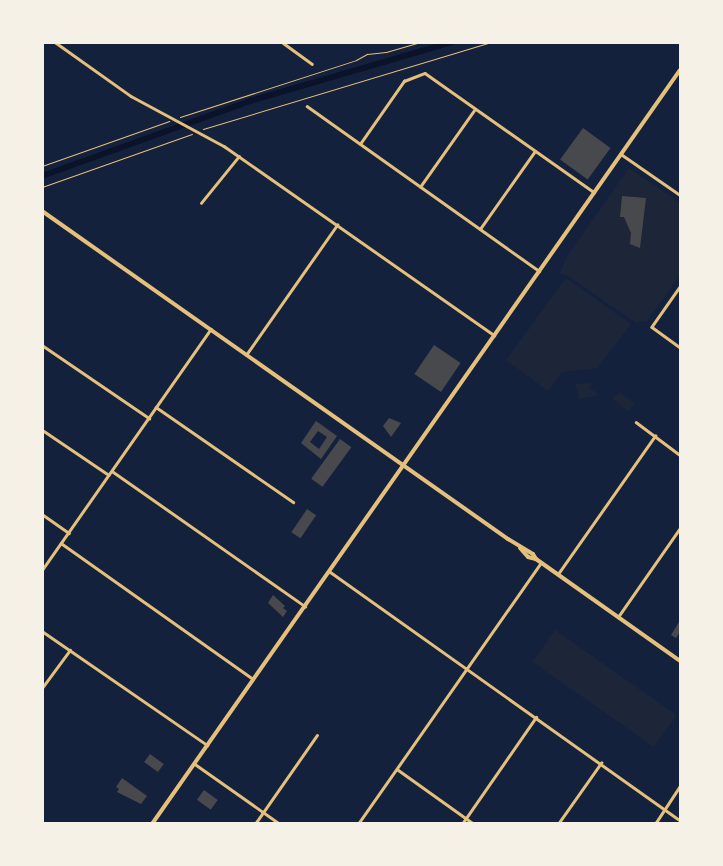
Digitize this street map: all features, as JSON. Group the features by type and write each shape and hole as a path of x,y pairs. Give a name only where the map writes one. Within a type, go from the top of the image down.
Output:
{"main road":[{"path":"152,824 680,70"},
{"path":"42,211 520,548 528,557 536,559 680,659"}],"street":[{"path":"54,42 131,96 239,156 494,336"},
{"path":"282,42 312,64"},
{"path":"360,144 404,81 425,73 594,192"},
{"path":"307,106 539,271"},
{"path":"420,187 475,109"},
{"path":"480,229 535,150"},
{"path":"621,154 680,196"},
{"path":"201,202 239,156"},
{"path":"246,354 337,225"},
{"path":"680,287 652,327 680,347"},
{"path":"42,570 211,329"},
{"path":"42,345 148,418"},
{"path":"156,407 293,502"},
{"path":"636,422 680,455"},
{"path":"44,431 109,476"},
{"path":"558,574 655,436"},
{"path":"112,471 304,606"},
{"path":"42,514 69,533"},
{"path":"618,617 680,528"},
{"path":"61,544 253,679"},
{"path":"358,824 541,563"},
{"path":"329,571 680,820"},
{"path":"42,631 207,745"},
{"path":"42,688 70,650"},
{"path":"462,824 536,718"},
{"path":"255,824 317,735"},
{"path":"194,763 280,824"},
{"path":"558,824 601,763"},
{"path":"397,769 474,824"},
{"path":"655,824 680,786"}],"path":[{"path":"178,118 356,60 367,54 386,52 420,42"},
{"path":"202,129 492,42"},
{"path":"42,166 165,122"},
{"path":"42,187 190,134"}],"shaded area":[{"path":"629,168 680,203 680,275 647,321 635,322 565,274 560,274 566,258"},
{"path":"566,278 631,324 597,368 562,372 548,391 506,360"},
{"path":"593,383 589,388 600,395 579,399 575,384"},
{"path":"620,393 635,403 628,411 612,398"},
{"path":"555,630 676,715 654,747 533,662"}],"building":[{"path":"583,128 611,148 588,180 560,160"},
{"path":"622,196 646,198 640,248 630,244 631,233 624,217 620,217"},
{"path":"434,345 461,363 441,392 414,374"},
{"path":"389,418 401,423 391,437 383,426"},
{"path":"316,421 337,436 321,459 301,443","holes":["318,431 327,437 319,449 310,442"]},
{"path":"340,439 351,447 323,487 311,479"},
{"path":"307,509 316,515 300,538 291,532"},
{"path":"273,595 285,606 283,608 287,611 283,617 268,603"},
{"path":"679,622 680,632 676,638 671,635"},
{"path":"150,754 164,764 158,772 144,762"},
{"path":"122,778 147,796 141,804 117,792 119,789 116,787"},
{"path":"204,790 218,800 211,810 197,800"}],"waterway":[{"path":"42,176 250,101 453,42"}]}
